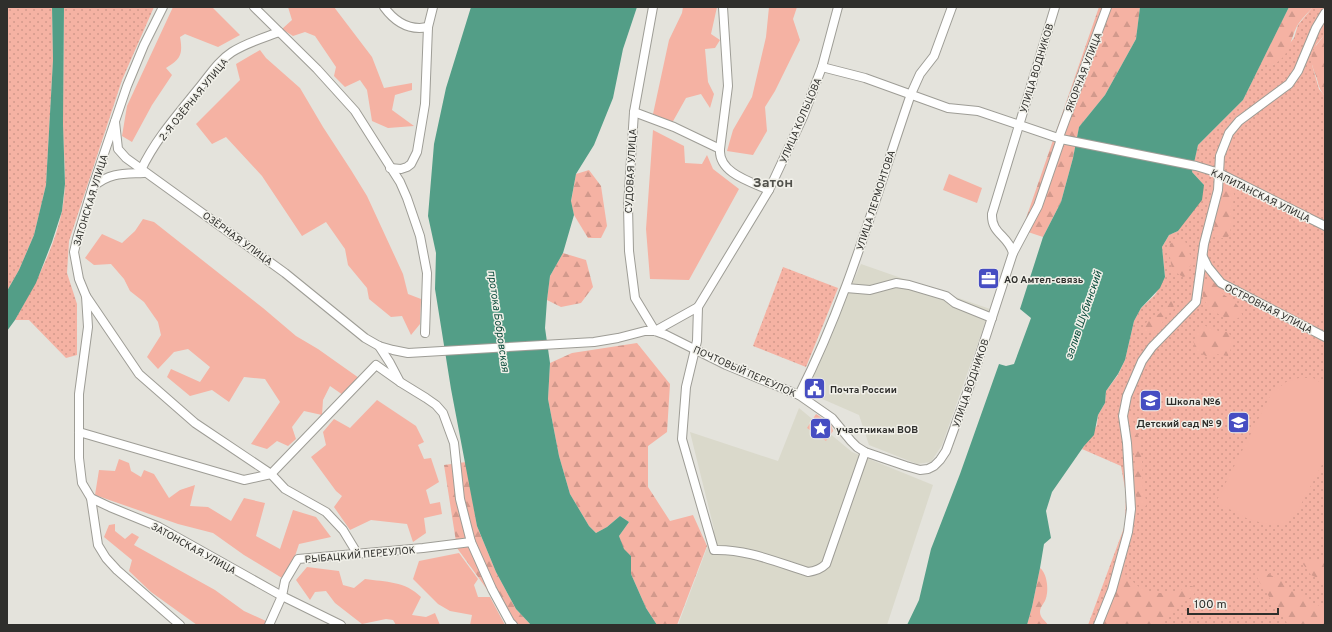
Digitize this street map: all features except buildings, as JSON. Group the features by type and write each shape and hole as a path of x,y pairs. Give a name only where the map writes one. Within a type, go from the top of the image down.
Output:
{"street":[{"name":"ЗАТОНСКАЯ УЛИЦА","path":"163,7 144,45 130,79 93,186 74,252 79,279 86,296 88,327 80,394 79,432 80,472 82,483 91,498 159,527 282,596 341,625"},
{"path":"254,7 317,69 355,111 400,182 420,236 427,273 425,333"},
{"path":"384,7 400,23 409,27 428,27"},
{"path":"390,168 406,168 417,152 425,104 428,27 433,7"},
{"name":"СУДОВАЯ УЛИЦА","path":"653,7 634,112 628,206 629,251 635,298 655,331"},
{"path":"723,7 728,86 720,149 722,163 740,177 769,190"},
{"name":"УЛИЦА КОЛЬЦОВА","path":"655,331 698,307 769,190 803,118 822,67 838,7"},
{"name":"УЛИЦА ЛЕРМОНТОВА","path":"799,394 831,326 846,288 910,94 920,74 934,56 952,7"},
{"name":"УЛИЦА ВОДНИКОВ","path":"864,452 920,470 928,469 940,460 946,451 968,390 1013,253 1008,242 994,228 992,214 1055,7"},
{"name":"ЯКОРНАЯ УЛИЦА","path":"1013,253 1038,206 1060,138 1107,7"},
{"path":"1098,625 1112,590 1128,532 1131,509 1127,443 1122,416 1127,396 1142,361 1152,347 1196,302 1204,244 1218,190 1220,156 1229,133 1240,120 1289,84 1298,71 1316,28 1325,13"},
{"name":"2-Я ОЗЁРНАЯ УЛИЦА","path":"143,171 150,153 220,61 245,44 279,32"},
{"name":"КАПИТАНСКАЯ УЛИЦА","path":"822,67 865,78 948,108 978,111 1060,138 1196,166 1219,173 1325,226"},
{"path":"634,112 674,127 720,149"},
{"name":"ОЗЁРНАЯ УЛИЦА","path":"115,122 118,149 126,158 254,249 306,289 365,338 378,346 408,353 594,342 645,331 655,331"},
{"path":"93,186 104,178 119,174 143,171"},
{"name":"ОСТРОВНАЯ УЛИЦА","path":"1203,256 1208,267 1220,283 1325,337"},
{"path":"846,288 870,290 896,283 908,285 946,296 955,303 992,318"},
{"path":"86,296 139,374 195,423 271,474 285,489 326,512 343,530 357,553"},
{"path":"698,307 697,341 686,387 682,439 714,550 747,552 808,572 822,568 826,564 864,452"},
{"name":"ПОЧТОВЫЙ ПЕРЕУЛОК","path":"655,331 726,365 799,394 832,418 851,441 864,452"},
{"name":"ОЗЁРНАЯ УЛИЦА","path":"378,346 390,363 400,382"},
{"path":"79,432 244,480 271,474 376,365 436,405 443,413 454,443 460,499 470,542 492,589 513,625"},
{"path":"91,498 98,545 106,558 117,570 180,625"},
{"name":"РЫБАЦКИЙ ПЕРЕУЛОК","path":"269,625 282,596 285,581 298,560 470,542"}],"shaded area":[{"path":"861,264 990,309 942,445 931,462 917,464 869,445 859,415 804,391"},
{"path":"799,408 852,452 933,485 887,625 678,625 714,529 690,432 778,461"}],"green space":[{"path":"7,7 52,7 53,60 46,185 34,235 19,270 7,291"},
{"path":"64,7 154,7 122,80 69,241 67,273 77,304 77,355 66,358 29,320 15,320 49,254 64,200"},
{"path":"173,7 212,7 240,35 218,47 185,34 180,37 180,56 175,62 166,68 172,75 152,105 132,142 122,136 127,106"},
{"path":"288,7 334,7 372,57 384,88 412,83 412,90 395,95 392,110 414,126 388,128 372,121 367,90 360,80 345,87 334,76 336,67 315,36 305,32 293,36 282,29 292,20"},
{"path":"683,7 717,7 711,34 720,40 715,48 705,49 708,82 714,94 710,108 701,94 686,98 672,123 653,114 669,40 682,13"},
{"path":"769,7 797,7 793,19 800,40 775,91 765,107 767,131 753,155 727,151 733,130 752,97 766,37"},
{"path":"1099,7 1140,7 1136,39 1105,95 1079,127 1073,158 1061,202 1043,237 1022,230"},
{"path":"1289,7 1313,7 1297,26 1289,48 1283,57 1273,65 1260,65"},
{"path":"1313,7 1325,7 1325,34 1316,45 1312,65 1319,89 1325,96 1325,625 1088,625 1125,525 1126,494 1121,466 1082,449 1097,425 1098,415 1105,403 1106,391 1118,375 1125,360 1134,321 1141,308 1155,295 1165,277 1162,247 1169,235 1178,231 1204,185 1192,172 1198,145 1243,100 1260,65 1273,65 1294,38 1298,25"},
{"path":"1325,32 1325,96 1319,86 1311,58 1314,48"},
{"path":"260,50 266,58 300,88 367,196 403,274 408,294 421,299 420,324 411,335 402,316 391,317 369,299 367,288 348,265 345,249 326,222 302,236 262,176 226,137 212,144 196,124 240,80 236,64"},
{"path":"653,130 684,146 685,163 702,164 707,155 713,169 739,189 689,280 650,279 646,229"},
{"path":"589,170 601,186 607,226 601,238 588,238 574,215 571,202 576,174"},
{"path":"949,174 982,188 977,203 943,190"},
{"path":"1226,184 1230,184 1234,194 1230,234 1228,237 1218,239 1214,233 1215,214"},
{"path":"143,219 154,222 296,336 318,349 359,378 343,395 330,386 323,400 322,415 304,411 292,427 296,439 288,446 277,441 267,449 251,444 280,402 265,379 244,377 229,402 212,390 190,396 167,377 171,369 200,382 210,367 188,349 174,352 158,369 147,357 161,335 158,322 144,302 130,291 124,279 111,264 94,265 85,258 102,234 122,243 135,231"},
{"path":"1179,238 1185,241 1192,260 1188,273 1183,277 1172,270 1169,251 1170,244"},
{"path":"563,253 586,260 593,287 581,303 561,307 547,300 550,276"},
{"path":"783,267 838,288 806,367 753,346"},
{"path":"1207,279 1217,285 1223,294 1240,308 1241,316 1236,319 1229,319 1212,310 1208,306 1203,296 1204,282"},
{"path":"1171,300 1173,302 1174,309 1164,318 1162,324 1151,333 1142,332 1144,325 1161,313 1167,303"},
{"path":"1203,325 1221,332 1228,332 1232,344 1228,356 1216,354 1206,356 1197,351 1193,341 1197,336 1197,329"},
{"path":"637,343 670,384 667,432 648,446 648,487 670,521 693,515 707,546 677,625 657,625 646,608 631,574 631,556 623,549 619,536 629,522 620,516 607,527 596,533 589,526 570,494 559,456 548,399 550,363 572,353"},
{"path":"1299,378 1313,378 1325,385 1325,459 1298,510 1291,519 1282,525 1270,525 1248,519 1216,502 1271,394 1286,382"},
{"path":"377,400 416,426 424,442 418,445 424,459 431,458 439,482 426,490 430,504 440,502 442,514 424,518 426,533 413,542 407,524 371,520 350,530 334,507 342,496 336,491 311,457 326,445 323,432 334,419 350,428"},
{"path":"1126,410 1129,410 1139,438 1142,458 1143,490 1147,503 1144,509 1138,502 1133,486 1135,458"},
{"path":"816,414 831,424 833,431 826,441 807,428"},
{"path":"119,459 129,463 131,471 141,477 144,470 154,474 169,498 180,490 195,485 190,506 208,507 231,521 244,498 265,503 256,536 280,549 293,510 316,517 331,537 299,544 294,559 282,578 244,555 213,533 178,524 95,495 99,470 115,471"},
{"path":"466,462 477,526 496,572 516,609 531,625 513,625 457,548 444,465"},
{"path":"115,524 115,531 125,539 132,533 139,537 134,545 215,590 244,611 266,621 264,625 197,625 151,592 129,571 132,560 104,537 109,525"},
{"path":"459,553 478,579 474,585 478,597 490,597 505,625 470,625 472,615 450,611 438,604 413,579 419,561"},
{"path":"1325,559 1325,583 1311,575 1303,564 1305,561"},
{"path":"307,567 339,571 343,585 354,588 365,579 402,585 421,597 412,615 426,617 435,613 440,625 396,625 393,620 386,619 362,624 335,603 326,591 315,592 310,600 296,580"},
{"path":"1040,568 1046,578 1047,595 1040,610 1040,614 1048,625 1027,625 1032,607"},
{"path":"1265,572 1282,581 1292,591 1303,594 1310,602 1325,608 1325,625 1288,625 1281,613 1274,608 1265,588 1257,577 1258,574"},
{"path":"1124,574 1139,587 1152,593 1171,593 1191,586 1197,588 1192,597 1183,600 1174,610 1169,613 1160,625 1099,625 1118,576"}],"water":[{"path":"52,7 64,7 63,124 65,184 62,211 36,283 7,331 7,291 19,270 34,235 46,185 53,60"},
{"name":"протока Бобровская","path":"471,7 637,7 623,49 613,98 594,145 576,174 571,201 574,215 563,253 550,276 545,328 550,363 548,399 559,456 570,494 589,526 596,533 607,527 620,516 629,522 619,536 624,549 631,556 631,574 646,608 657,625 531,625 516,609 496,572 477,526 451,389 435,289 436,253 428,216 434,144 446,88"},
{"name":"залив Шубинский","path":"1140,7 1289,7 1243,100 1198,145 1192,172 1204,185 1202,200 1178,231 1169,235 1162,247 1165,277 1160,288 1141,308 1134,321 1125,360 1118,374 1106,391 1105,403 1098,415 1094,435 1084,446 1052,492 1046,511 1051,538 1044,544 1027,625 907,625 919,600 931,549 960,474 999,364 1006,366 1014,364 1031,318 1020,309 1043,237 1061,202 1073,158 1079,127 1105,95 1136,39"}],"place":[{"name":"АО Амтел-связь","path":"988,279"},
{"name":"Почта России","path":"815,389"},
{"name":"Школа №6","path":"1150,401"},
{"name":"Детский сад № 9","path":"1238,423"},
{"name":"участникам ВОВ","path":"820,429"}],"district":[{"name":"Затон","path":"773,182"}]}
